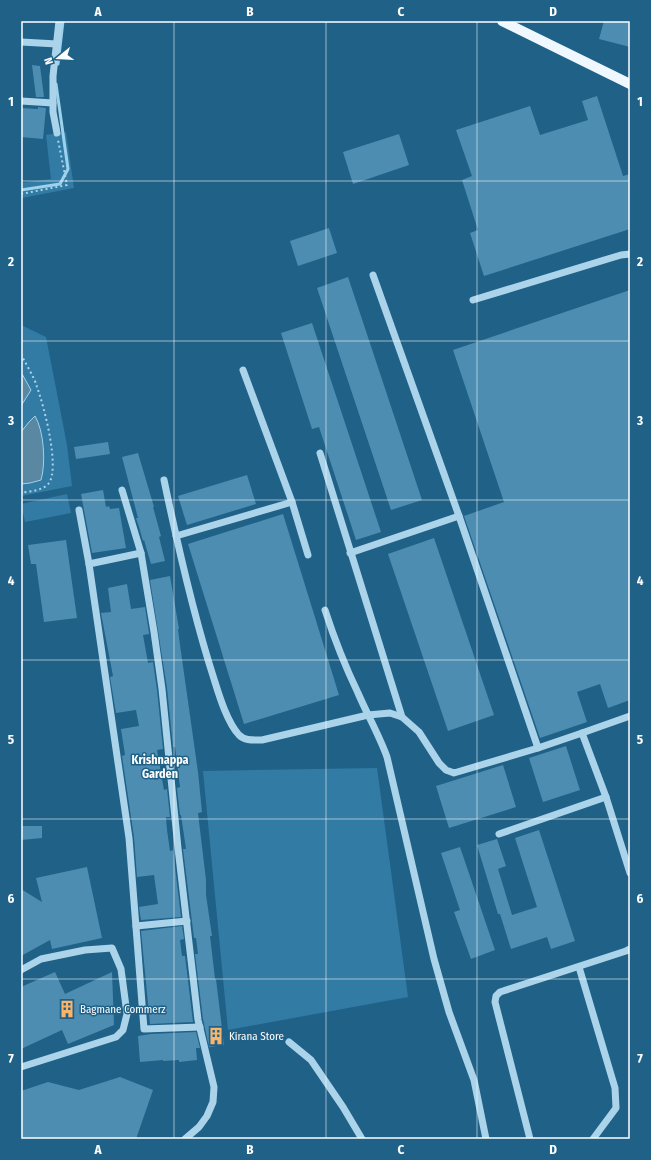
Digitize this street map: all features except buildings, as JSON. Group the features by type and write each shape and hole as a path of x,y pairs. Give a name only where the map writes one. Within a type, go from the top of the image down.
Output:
{"main road":[{"path":"502,21 629,80"}],"street":[{"path":"57,133 53,112 53,76 59,21"},
{"path":"21,42 57,44"},
{"path":"21,101 53,103"},
{"path":"473,300 600,261 630,254"},
{"path":"373,275 460,516 538,748"},
{"path":"243,370 292,502 308,555"},
{"path":"320,453 402,717"},
{"path":"164,480 176,536 210,667 221,700 234,729 244,739 262,740 368,715 390,713 402,717 419,732 439,763 446,770 454,773 538,748 630,716"},
{"path":"122,490 141,553 154,632 162,689 186,921 200,1027 214,1087 213,1102 207,1116 199,1127 185,1139"},
{"path":"176,536 292,502"},
{"path":"79,510 89,564 129,838 144,1029 200,1027"},
{"path":"350,552 460,516"},
{"path":"89,564 141,553"},
{"path":"325,610 332,633 368,715 380,737 387,757 434,958 449,1012 474,1080 486,1139"},
{"path":"582,733 606,797 630,873"},
{"path":"499,834 606,797"},
{"path":"136,926 186,921"},
{"path":"21,970 41,959 85,950 112,948 121,969 127,1014 123,1030 116,1037 21,1067"},
{"path":"530,1139 495,1002 496,996 500,992 626,952 630,949"},
{"path":"579,967 615,1088 616,1108 593,1139"},
{"path":"289,1042 311,1060 343,1107 362,1139"}],"path":[{"path":"21,194 67,185 57,133"},
{"path":"21,354 37,386 52,444 53,469 51,479 48,484 40,489 21,493"}],"shaded area":[{"path":"66,132 74,188 22,198 21,201 21,183 51,179 46,135"},
{"path":"21,325 46,337 67,445 72,486 21,496"},
{"path":"21,372 31,390 21,406"},
{"path":"35,416 42,438 44,456 43,473 41,480 21,484 21,432"},
{"path":"67,494 71,513 25,522 21,504"},
{"path":"377,768 408,997 228,1030 203,771"}],"waterway":[{"path":"58,64 63,21"},
{"path":"21,190 60,184 68,169 56,84"}],"place":[{"name":"Bagmane Commerz","path":"67,1009"},
{"name":"Kirana Store","path":"216,1036"}],"district":[{"name":"Krishnappa Garden","path":"160,767"}]}
